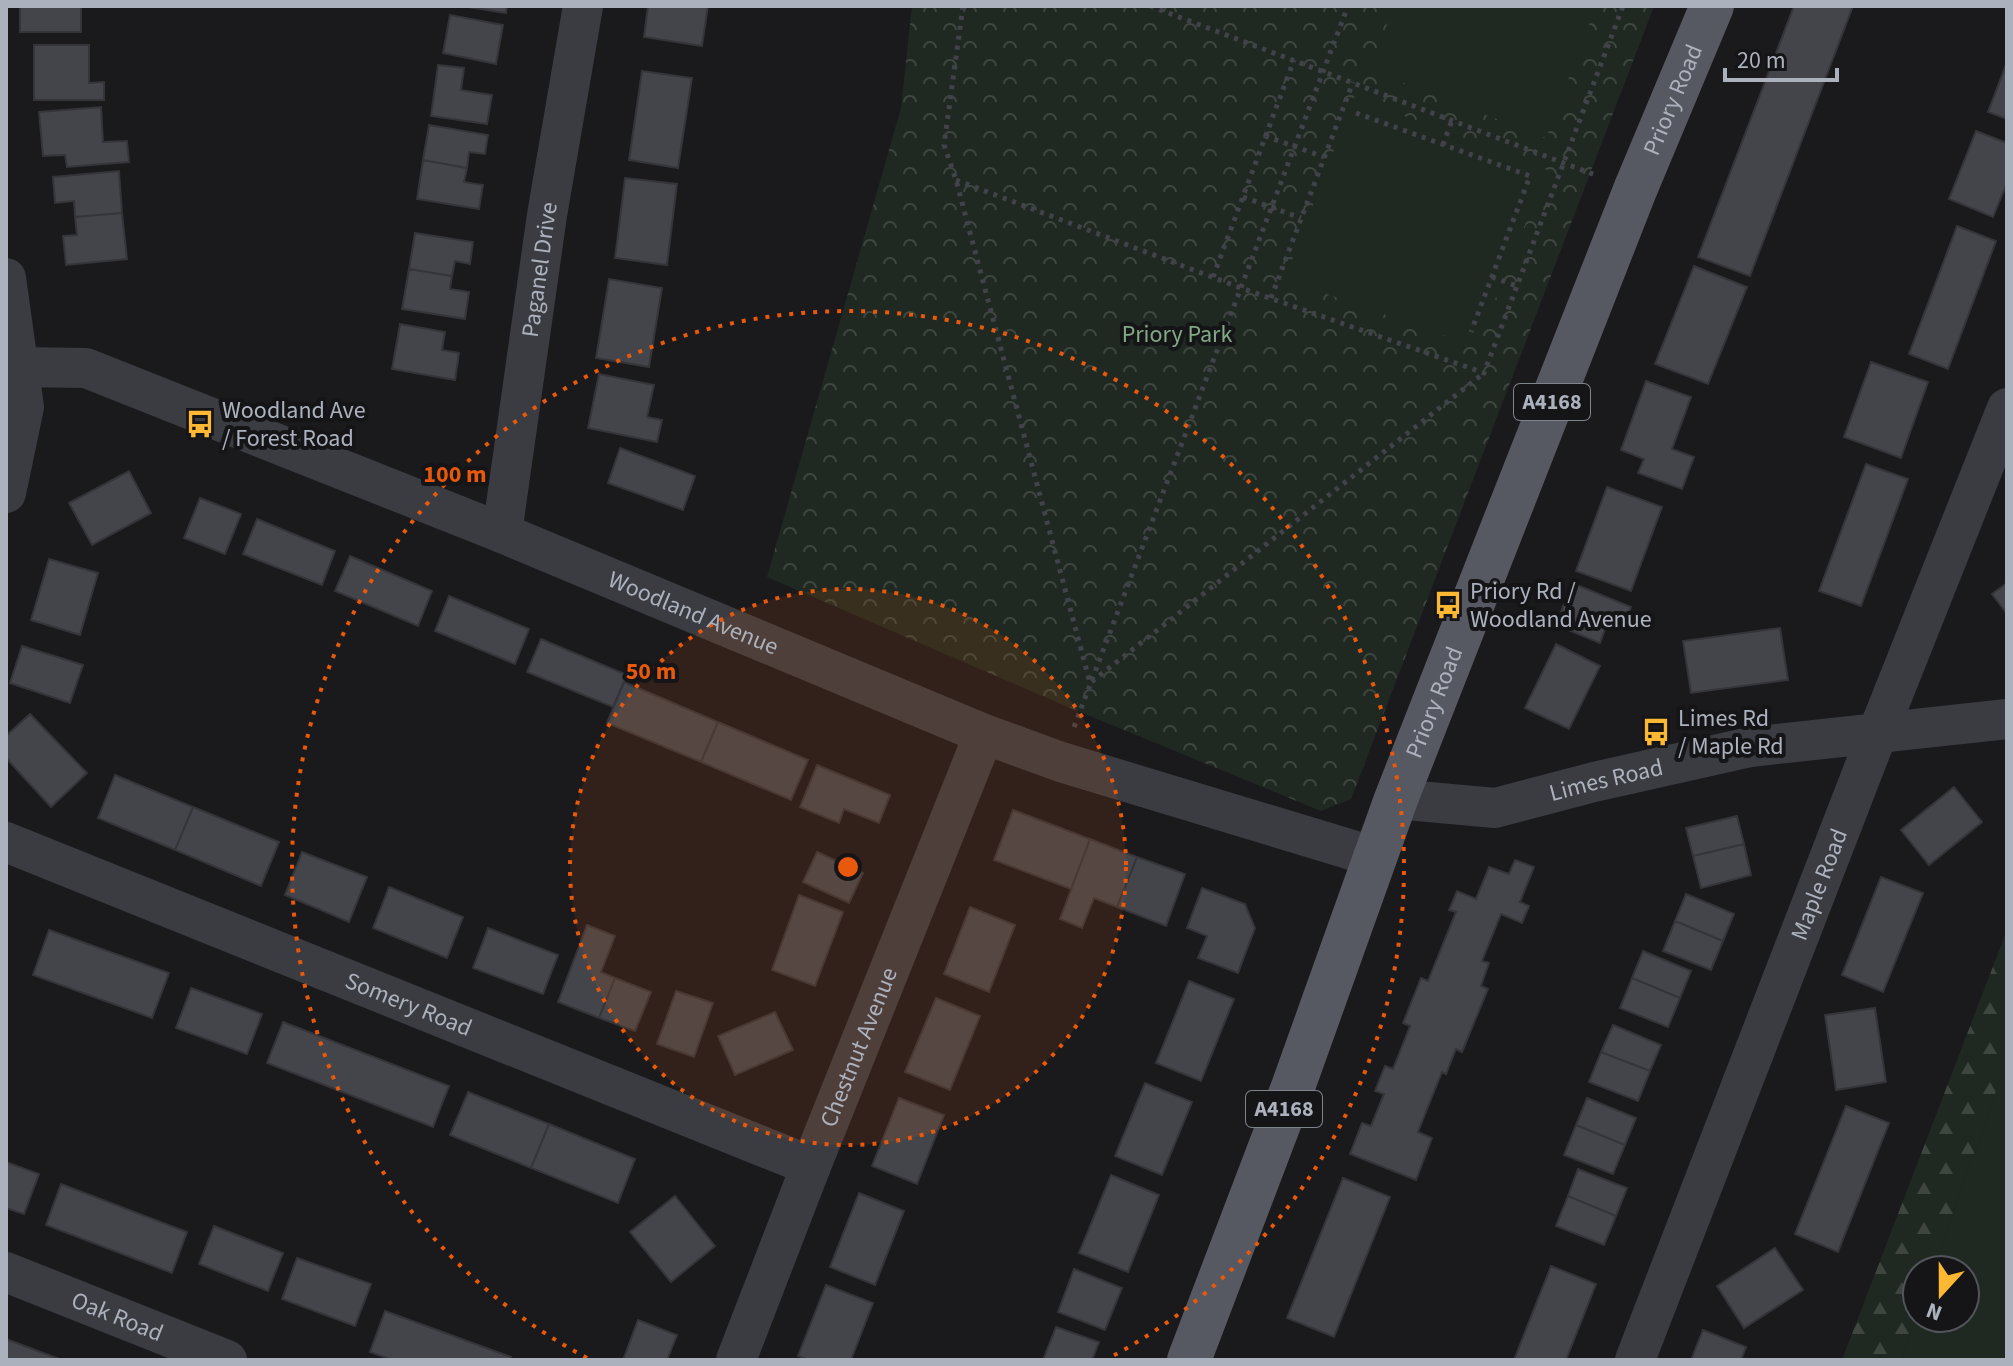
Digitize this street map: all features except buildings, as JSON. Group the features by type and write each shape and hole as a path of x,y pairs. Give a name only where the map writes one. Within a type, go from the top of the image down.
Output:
{"main road":[{"name":"Priory Road","path":"1189,1360 1293,1087 1396,799 1635,190 1712,6"}],"street":[{"name":"Paganel Drive","path":"502,533 547,215 583,6"},
{"path":"6,278 24,407 6,493"},
{"name":"Woodland Avenue","path":"17,367 86,368 502,533 984,734 1061,762 1375,857"},
{"name":"Maple Road","path":"1635,1360 2007,408"},
{"name":"Limes Road","path":"1396,799 1495,808 1750,747 2007,719"},
{"name":"Chestnut Avenue","path":"736,1360 984,734"},
{"name":"Somery Road","path":"6,842 811,1166"},
{"name":"Oak Road","path":"6,1272 227,1360"}],"path":[{"path":"963,6 944,145 956,180 1090,683"},
{"path":"1150,6 1635,190"},
{"path":"1061,762 1348,6"},
{"path":"1090,683 1484,373 1623,6"},
{"path":"1213,277 1294,60"},
{"path":"1271,298 1353,82"},
{"path":"1356,113 1530,176 1471,332"},
{"path":"1443,145 1452,120"},
{"path":"1265,136 1324,157"},
{"path":"956,180 1241,288 1484,373"},
{"path":"1243,197 1301,218"},
{"path":"1492,277 1517,286"}],"green space":[{"name":"Priory Park","path":"912,6 1654,6 1351,799 1321,811 1061,704 767,577 901,108"},
{"path":"1394,6 1596,6 1546,138 1370,70"},
{"path":"1354,97 1547,170 1476,347 1285,279"},
{"path":"2007,930 2007,1061 1939,1254 1901,1254 1901,1334 1910,1334 1901,1360 1842,1360"},
{"path":"2007,1061 2007,1360 1901,1360 1910,1334 1981,1334 1981,1254 1939,1254"}],"place":[{"name":"Woodland Ave / Forest Road","path":"200,424"},
{"name":"Priory Rd / Woodland Avenue","path":"1448,605"},
{"name":"Limes Rd / Maple Rd","path":"1656,732"}]}
